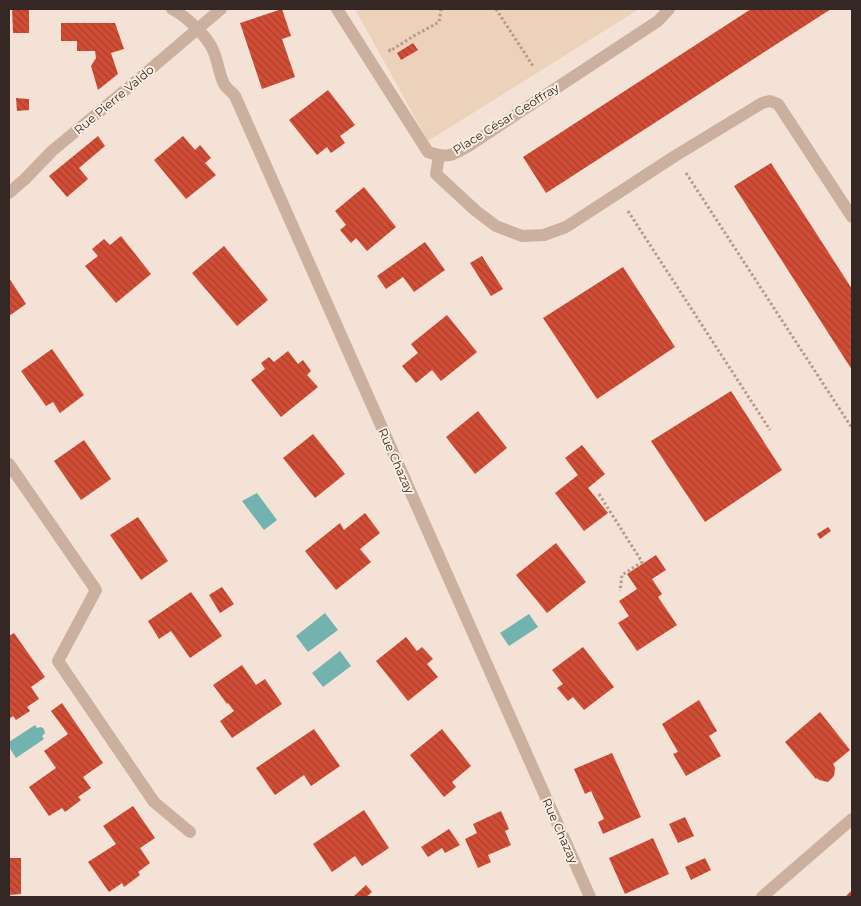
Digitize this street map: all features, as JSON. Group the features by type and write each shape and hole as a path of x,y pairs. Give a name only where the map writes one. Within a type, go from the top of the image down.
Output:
{"street":[{"name":"Rue Chazay","path":"172,9 198,29 213,50 225,86 235,96 590,897"},
{"name":"Rue Pierre Valdo","path":"9,192 25,179 52,151 221,9"},
{"name":"Place César Geoffray","path":"337,9 428,152 439,156 454,155 470,145 658,21 669,9"},
{"path":"439,156 436,174 476,211 496,226 522,236 544,235 566,226 675,156 762,103 770,101 778,104 852,217"},
{"path":"9,464 96,590 58,661 154,802 190,832"},
{"path":"762,897 852,819"}],"path":[{"path":"390,51 439,22 441,9"},
{"path":"496,9 533,66"},
{"path":"675,156 852,428"},
{"path":"617,193 770,430"},
{"path":"599,494 642,562 622,575 620,591"}],"shaded area":[{"path":"355,9 639,9 428,141"}],"water":[{"path":"257,493 277,520 264,530 242,501"},
{"path":"325,613 338,630 308,652 296,636"},
{"path":"529,614 538,627 509,646 500,633"},
{"path":"340,651 351,666 323,687 312,673"},
{"path":"35,725 37,728 41,727 44,729 45,733 42,736 44,739 16,758 9,747 9,742"}],"building":[{"path":"12,9 29,9 29,33 13,33"},
{"path":"282,9 291,36 282,39 295,77 262,89 240,23"},
{"path":"751,9 831,9 546,193 523,157"},
{"path":"61,23 115,23 124,49 111,53 118,74 98,90 91,66 96,58 95,51 77,51 77,41 61,41"},
{"path":"413,43 418,50 401,60 397,53"},
{"path":"328,90 355,125 340,136 345,143 331,153 327,147 317,155 289,120"},
{"path":"16,98 29,99 29,110 17,111"},
{"path":"98,136 105,146 79,168 88,179 67,197 49,176"},
{"path":"183,136 195,150 200,145 211,158 205,163 216,175 186,199 154,160"},
{"path":"771,163 852,289 852,370 734,186"},
{"path":"364,187 396,227 367,251 356,238 351,243 340,230 346,225 335,211"},
{"path":"121,236 151,274 116,303 85,266 98,256 92,249 104,239 110,245"},
{"path":"425,242 445,270 414,292 403,277 386,289 377,276"},
{"path":"224,246 268,300 237,326 192,273"},
{"path":"482,256 503,289 491,296 470,263"},
{"path":"623,267 675,347 597,399 543,318"},
{"path":"9,278 26,304 9,316"},
{"path":"447,315 477,352 441,381 432,370 416,383 402,366 418,353 411,344"},
{"path":"52,349 84,395 60,413 53,402 46,406 21,371"},
{"path":"288,351 298,364 303,360 311,371 307,375 318,387 281,417 251,380 265,369 261,363 269,357 274,362"},
{"path":"731,391 782,470 705,522 651,441"},
{"path":"478,411 507,448 475,474 446,437"},
{"path":"313,434 345,474 315,498 283,458"},
{"path":"84,440 111,479 81,500 54,461"},
{"path":"582,445 605,474 588,488 608,513 584,531 555,493 578,475 565,458"},
{"path":"365,513 380,533 360,549 371,562 336,590 305,551 340,523 344,530"},
{"path":"138,517 168,561 141,580 110,535"},
{"path":"828,527 831,531 820,539 817,534"},
{"path":"556,543 586,582 547,613 516,575"},
{"path":"656,555 666,570 652,579 662,594 658,597 677,625 637,651 618,623 629,616 619,601 637,589 627,574"},
{"path":"222,587 234,604 220,613 209,595"},
{"path":"191,592 222,636 190,658 171,631 159,639 148,621"},
{"path":"14,633 45,677 31,687 39,699 27,707 30,711 16,720 13,716 9,719 9,636"},
{"path":"406,637 417,651 422,647 433,659 427,664 438,677 408,701 376,661"},
{"path":"583,647 614,687 584,710 573,697 568,701 557,688 563,684 552,670"},
{"path":"242,665 256,685 265,679 282,704 232,738 220,721 234,711 213,685"},
{"path":"699,700 717,731 709,736 721,756 686,776 673,754 678,752 662,724"},
{"path":"62,703 103,763 83,777 91,788 78,797 81,800 65,812 62,808 49,816 29,787 56,768 44,751 68,734 51,711"},
{"path":"820,712 850,750 833,764 835,768 834,776 828,782 816,779 785,742"},
{"path":"314,729 340,766 311,786 304,775 275,795 256,768"},
{"path":"442,729 471,766 452,782 456,787 444,797 410,755"},
{"path":"612,753 641,817 603,834 598,822 604,819 591,791 585,794 574,769"},
{"path":"133,806 155,838 140,848 150,863 138,872 140,875 124,887 122,883 109,892 88,862 116,844 103,826"},
{"path":"364,810 389,848 362,866 355,856 332,872 313,844"},
{"path":"501,811 509,829 505,831 511,845 488,855 491,862 478,868 465,839 477,833 473,824"},
{"path":"685,817 694,836 678,843 669,824"},
{"path":"449,829 460,845 445,853 442,848 428,857 421,847"},
{"path":"653,838 669,874 625,894 609,858"},
{"path":"9,858 21,858 21,894 9,895"},
{"path":"705,858 711,870 691,880 685,867"},
{"path":"366,885 372,892 366,897 353,897"},
{"path":"852,890 852,897 845,897"}]}
